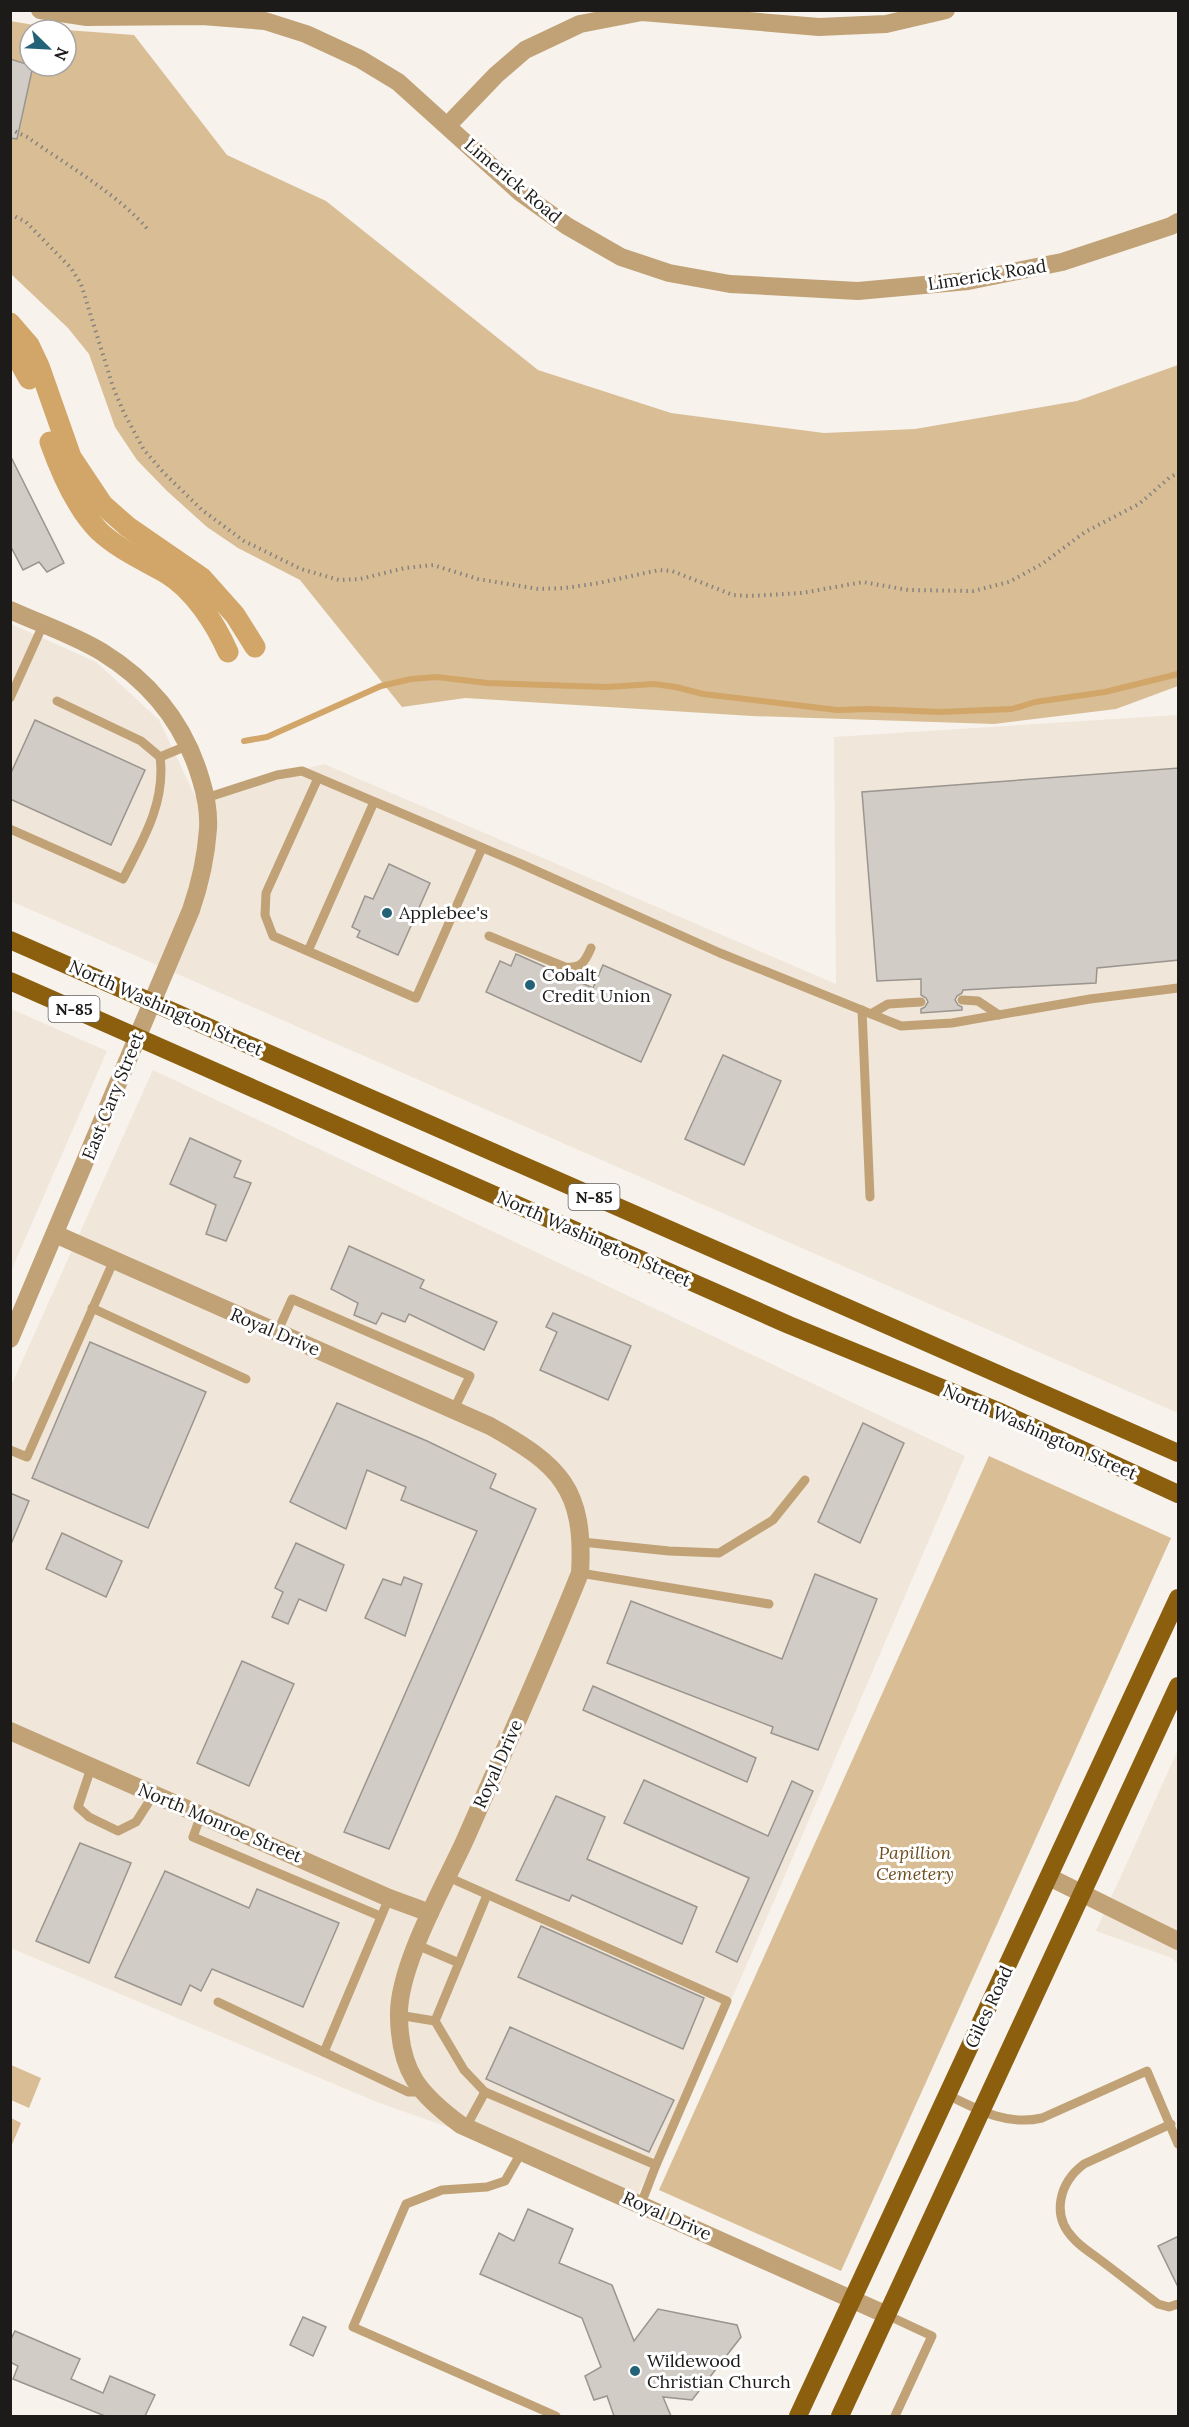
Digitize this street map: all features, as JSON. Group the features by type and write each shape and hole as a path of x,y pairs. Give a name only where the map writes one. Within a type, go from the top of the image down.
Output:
{"main road":[{"name":"North Washington Street","path":"10,940 1179,1453"},
{"name":"North Washington Street","path":"10,981 789,1325 998,1411 1179,1494"},
{"name":"Giles Road","path":"798,2416 1179,1598"},
{"name":"Giles Road","path":"840,2416 1179,1686"}],"street":[{"name":"Limerick Road","path":"40,10 87,16 232,14 265,21 306,34 360,59 398,82 521,193 567,226 621,257 669,273 730,284 858,291 968,281 1062,262 1179,222"},
{"path":"448,125 496,75 525,50 580,24 642,12 819,27 886,24 946,10"},
{"name":"East Cary Street","path":"10,610 101,652 137,677 156,694 172,715 189,745 206,798 208,827 204,867 191,910 10,1339"},
{"name":"Royal Drive","path":"55,1234 454,1409 529,1448 563,1481 576,1508 582,1542 580,1573 448,1877 430,1913 403,1985 398,2015 401,2046 408,2070 422,2092 434,2105 465,2127 887,2315"},
{"name":"North Monroe Street","path":"10,1731 389,1898 430,1913"},
{"path":"1049,1877 1179,1941"}],"lane":[{"path":"10,698 43,625"},
{"path":"10,829 123,879 155,811 162,776 160,757 141,741 57,701"},
{"path":"160,757 189,745"},
{"path":"206,798 277,775 302,771 720,952 901,1026 952,1023 1090,999 1179,988"},
{"path":"318,778 266,892 265,915 273,936 416,998 482,849"},
{"path":"308,951 374,802"},
{"path":"489,936 565,967 573,968 586,961 591,948"},
{"path":"962,1000 978,1001 999,1015"},
{"path":"866,1012 888,1004 921,1002"},
{"path":"866,1012 870,1197"},
{"path":"10,1450 27,1457 114,1260"},
{"path":"277,1333 292,1299 470,1376 454,1409"},
{"path":"92,1308 246,1379"},
{"path":"582,1542 669,1551 719,1553 773,1520 805,1480"},
{"path":"580,1573 770,1604"},
{"path":"92,1768 78,1807 89,1817 118,1830 136,1822 154,1794"},
{"path":"201,1815 193,1837 380,1916"},
{"path":"233,1854 243,1832"},
{"path":"448,1877 727,2001 641,2204"},
{"path":"435,2021 487,1895"},
{"path":"324,2052 389,1898"},
{"path":"417,1945 459,1963"},
{"path":"218,2002 408,2092 422,2092"},
{"path":"398,2015 435,2021"},
{"path":"435,2021 464,2070 485,2092 656,2165"},
{"path":"948,2095 981,2112 1006,2120 1024,2121 1042,2118 1147,2071 1179,2144"},
{"path":"465,2127 485,2092"},
{"path":"1171,2124 1084,2164 1064,2185 1059,2205 1064,2224 1073,2239 1158,2304 1169,2307 1179,2304"},
{"path":"521,2153 505,2181 487,2187 442,2190 406,2204 353,2327 556,2416"},
{"path":"887,2315 932,2336 896,2416"}],"path":[{"path":"10,129 27,137 121,203 139,218 149,231"},
{"path":"10,214 26,222 71,268 81,284 113,387 144,450 202,510 244,541 272,556 320,576 339,580 360,579 405,567 426,565 478,579 538,589 599,583 659,570 672,571 733,595 802,593 863,582 909,590 973,591 1009,582 1042,564 1085,532 1139,504 1169,478 1179,473"}],"shaded area":[{"path":"11,624 96,662 159,720 195,796 324,764 836,984 834,737 1178,715 1178,1413 11,901"},
{"path":"11,1009 107,1051 11,1271"},
{"path":"153,1070 965,1456 737,1987 638,2194 377,2102 11,1948 11,1386"},
{"path":"1178,1750 1178,1964 1172,1958 1096,1931"}],"green space":[{"path":"10,21 18,22 18,78 78,78 78,31 134,35 227,155 326,201 538,370 671,413 824,433 915,429 1077,401 1178,365 1178,686 1116,709 994,724 752,716 465,698 402,707 300,580 238,548 207,527 137,460 115,427 89,354 68,328 11,274"},
{"name":"Papillion Cemetery","path":"989,1456 1171,1538 841,2271 659,2190"},
{"path":"11,2065 41,2078 29,2108 11,2100"},
{"path":"11,2118 21,2123 11,2147"}],"building":[{"path":"10,59 18,61 18,78 30,78 17,139 10,138"},
{"path":"10,455 64,563 47,572 39,562 23,570 10,545"},
{"path":"35,720 145,770 111,845 10,799 10,775"},
{"path":"1179,768 1179,960 1097,968 1096,983 963,990 955,1000 962,1010 921,1013 921,1009 928,1002 921,995 921,979 877,981 862,792"},
{"name":"Applebee's","path":"389,864 430,883 398,955 357,937 360,931 352,927 365,896 373,899"},
{"path":"516,954 593,988 603,965 671,995 641,1062 486,992 500,961 511,966"},
{"path":"723,1055 781,1081 744,1165 685,1139"},
{"path":"190,1138 241,1161 234,1177 251,1183 226,1241 206,1234 216,1205 170,1184"},
{"path":"349,1246 424,1280 420,1288 497,1322 484,1350 409,1314 405,1322 382,1313 376,1324 354,1315 358,1303 331,1289"},
{"path":"553,1313 631,1346 608,1400 540,1370 557,1332 546,1327"},
{"path":"90,1342 206,1392 148,1528 32,1478"},
{"path":"337,1403 427,1441 496,1474 490,1488 536,1509 389,1849 344,1832 477,1531 401,1500 406,1487 367,1470 346,1529 290,1502"},
{"path":"863,1423 904,1443 860,1543 818,1522"},
{"path":"10,1493 29,1501 11,1544 10,1544"},
{"path":"62,1533 122,1561 106,1597 46,1569"},
{"path":"296,1543 344,1565 326,1611 299,1599 288,1624 272,1617 283,1592 275,1588"},
{"path":"815,1574 877,1599 818,1750 771,1733 773,1727 607,1663 631,1601 782,1659"},
{"path":"404,1577 422,1584 405,1636 365,1618 383,1579 401,1585"},
{"path":"242,1661 294,1684 249,1786 197,1763"},
{"path":"593,1686 756,1758 747,1782 583,1710"},
{"path":"644,1780 768,1836 792,1781 813,1791 737,1962 716,1952 749,1878 624,1823"},
{"path":"556,1796 605,1817 587,1859 697,1907 682,1944 572,1895 569,1901 516,1880"},
{"path":"80,1843 131,1863 89,1963 36,1941"},
{"path":"165,1871 249,1908 257,1889 339,1923 303,2007 212,1969 201,1991 190,1985 181,2005 115,1977"},
{"path":"541,1926 704,1998 683,2049 518,1977"},
{"path":"510,2027 674,2100 649,2152 486,2079"},
{"path":"528,2209 573,2229 559,2263 612,2285 634,2341 658,2309 737,2325 741,2337 692,2400 663,2397 671,2416 614,2416 607,2396 594,2400 585,2376 601,2367 582,2318 480,2274 499,2233 514,2241"},
{"path":"1179,2236 1179,2289 1158,2246"},
{"path":"303,2317 326,2327 313,2356 290,2345"},
{"path":"15,2331 80,2359 71,2379 103,2393 110,2376 155,2395 145,2416 105,2416 13,2379 18,2366 10,2362 10,2341"}],"waterway":[{"path":"10,323 29,345 39,366 71,457 103,505 128,527 202,578 235,615 255,647"},
{"path":"10,345 29,379"},
{"path":"50,442 70,490 91,522 114,543 166,573 186,588 210,619 228,652"},
{"path":"244,741 267,737 381,686 411,679 437,677 487,683 606,687 654,684 703,694 837,710 939,712 1012,709 1035,702 1105,692 1178,674"}],"place":[{"name":"Applebee's","path":"387,913"},
{"name":"Cobalt Credit Union","path":"530,985"},
{"name":"Wildewood Christian Church","path":"635,2371"}]}
